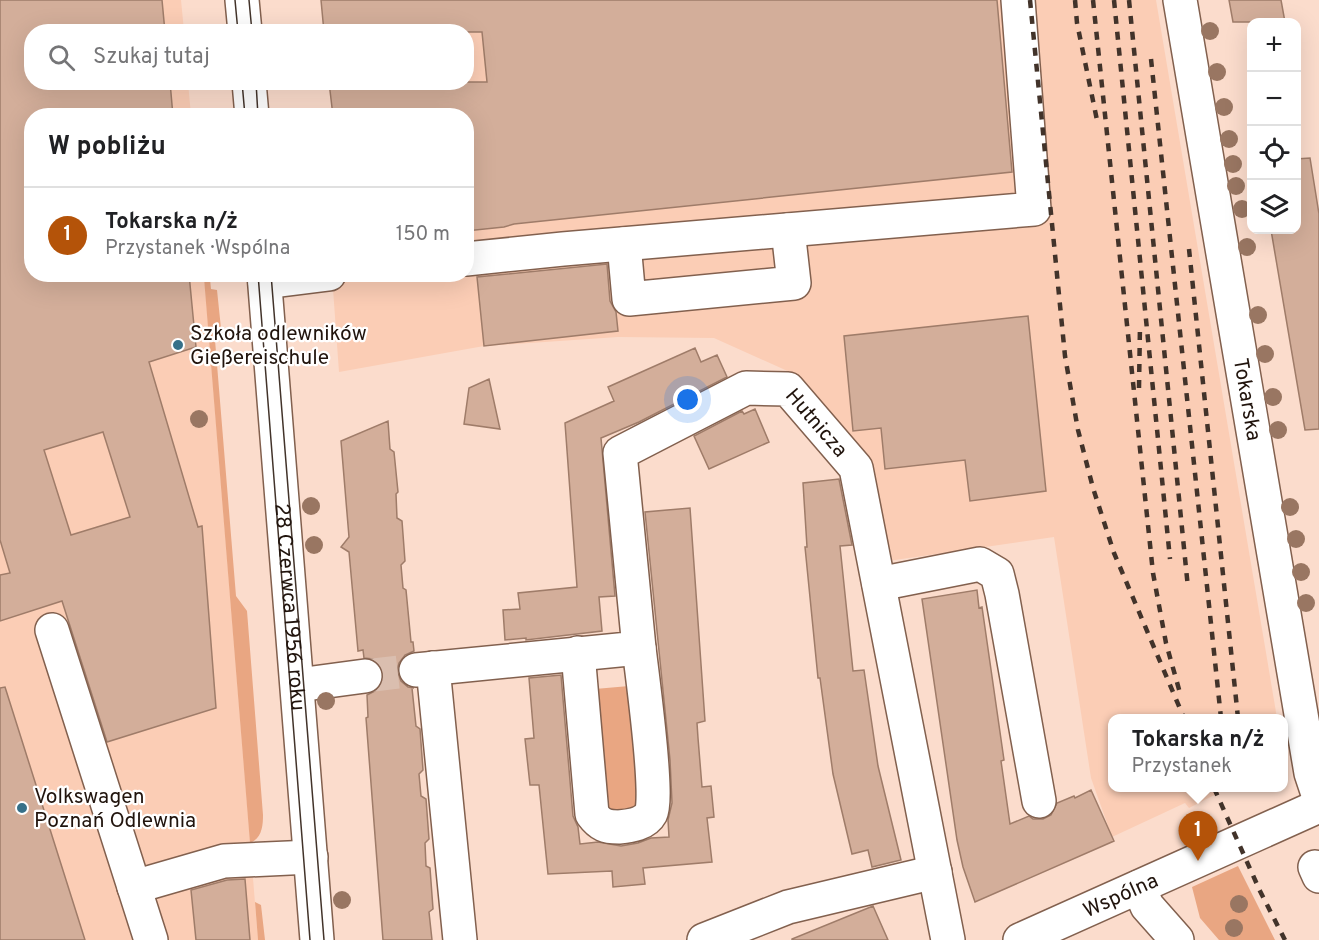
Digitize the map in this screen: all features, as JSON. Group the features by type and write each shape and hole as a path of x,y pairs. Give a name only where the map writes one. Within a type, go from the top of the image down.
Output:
{"street":[{"path":"242,0 244,24"},
{"path":"474,259 1034,209 1018,0"},
{"name":"Tokarska","path":"1180,0 1311,773 1319,797"},
{"path":"250,90 251,108"},
{"path":"624,244 629,299 794,283 788,230"},
{"name":"28 Czerwca 1956 roku","path":"265,282 317,940"},
{"name":"Hutnicza","path":"639,648 620,453 746,388 789,388 856,468 948,940"},
{"path":"879,584 980,564 997,574 1039,801"},
{"path":"52,630 151,940"},
{"path":"460,940 446,778 424,669 578,653 639,648 653,787 652,811 645,821 635,825 608,827 598,823 592,814 578,653"},
{"path":"297,685 365,676"},
{"name":"Wspólna","path":"1020,940 1319,806"},
{"path":"134,886 224,861 311,857"},
{"path":"704,940 788,908 935,872"},
{"path":"1139,887 1147,906 1177,940"}],"shaded area":[{"name":"Volkswagen Poznań Odlewnia","path":"0,0 181,0 183,24 24,24 24,90 189,90 190,108 24,108 24,282 205,282 258,940 0,940"},
{"path":"451,0 1156,0 1276,714 1108,714 1108,792 1220,792 1189,808 1185,803 1112,837 1091,778 1054,537 888,561 870,464 792,373 714,338 618,337 484,346 339,372 333,282 474,282 474,230 484,229 474,147 474,108 469,108 467,90 474,90 474,24 462,24"},
{"path":"204,282 210,282 211,289 217,290 222,338 215,340 236,596 247,611 263,815 259,835 250,843"},
{"path":"629,686 641,811 607,814 595,689"},
{"path":"1238,866 1275,940 1219,940 1200,918 1192,887"},
{"path":"255,902 261,905 265,940 258,940"}],"building":[{"path":"0,0 162,0 164,24 24,24 24,90 171,90 172,108 24,108 24,282 190,282 196,347 149,362 198,527 202,526 216,708 107,742 62,601 0,621 0,575 10,573 0,540","holes":["103,432 130,517 71,535 44,450"]},
{"path":"321,0 997,0 1012,172 514,224 474,230 474,108 332,108 330,90 474,90 474,82 487,82 482,32 474,32 474,24 323,24"},
{"path":"1229,0 1281,0 1284,18 1247,18 1247,22 1233,22"},
{"path":"1310,158 1319,214 1319,429 1305,430 1272,234 1301,234 1301,159"},
{"path":"607,264 610,301 616,312 618,331 484,346 477,277"},
{"path":"1028,316 1046,491 970,501 965,460 885,469 881,428 853,431 844,336"},
{"path":"695,348 701,362 717,355 727,377 639,422 601,438 615,596 599,597 602,631 526,640 526,638 505,640 503,610 520,609 518,593 577,587 565,423 614,401 608,387"},
{"path":"489,379 500,429 464,424 469,388"},
{"path":"755,409 769,442 709,469 694,436 742,411 744,414"},
{"path":"388,421 390,449 394,452 398,492 396,494 397,518 402,521 405,561 401,565 403,588 406,590 411,642 413,642 414,651 405,655 397,671 401,681 408,687 414,688 412,688 416,726 420,729 423,770 419,774 421,796 426,799 429,839 425,843 426,866 430,868 433,909 429,912 432,940 383,940 366,718 368,717 367,695 377,690 382,684 384,674 379,664 373,659 364,658 363,650 358,651 349,552 341,547 349,537 341,441"},
{"path":"839,479 852,545 840,546 853,671 864,670 878,766 901,860 872,867 868,850 852,854 833,774 820,678 818,678 805,547 807,547 803,483"},
{"path":"690,508 705,721 697,723 702,787 711,786 714,817 707,818 712,862 643,868 645,884 613,887 612,871 548,874 539,785 530,785 525,739 534,738 529,678 561,675 573,816 578,827 580,844 598,842 621,846 651,838 669,837 668,820 672,803 670,760 645,512"},
{"path":"977,590 979,608 982,607 1004,760 1001,761 1010,824 1029,816 1033,819 1043,819 1051,815 1057,803 1091,790 1114,841 975,902 957,840 922,599"},
{"name":"Volkswagen Poznań Odlewnia","path":"5,687 85,940 0,940 0,688"},
{"path":"245,879 250,940 196,940 191,890 227,880"},
{"path":"873,906 888,940 792,940 792,939"}],"tunnel":[{"path":"365,676 416,670"}],"tram line":[{"path":"235,0 237,24"},
{"path":"249,0 251,24"},
{"path":"243,90 244,108"},
{"path":"256,90 258,108"},
{"path":"259,282 310,940"},
{"path":"272,282 324,940"}],"railway":[{"path":"1030,0 1065,356 1078,430 1093,488 1114,553 1182,714"},
{"path":"1075,0 1077,23 1098,125"},
{"path":"1093,0 1153,573 1166,643 1180,693"},
{"path":"1114,0 1170,559"},
{"path":"1129,0 1188,588"},
{"path":"1151,59 1221,714"},
{"path":"1189,249 1238,714"},
{"path":"1139,388 1140,325"},
{"path":"1216,792 1260,891 1285,940"}],"place":[{"name":"Szkoła odlewników Gießereischule","path":"178,345"},
{"name":"Volkswagen Poznań Odlewnia","path":"22,808"},
{"name":"Tokarska n/ż","path":"1198,861"}]}
